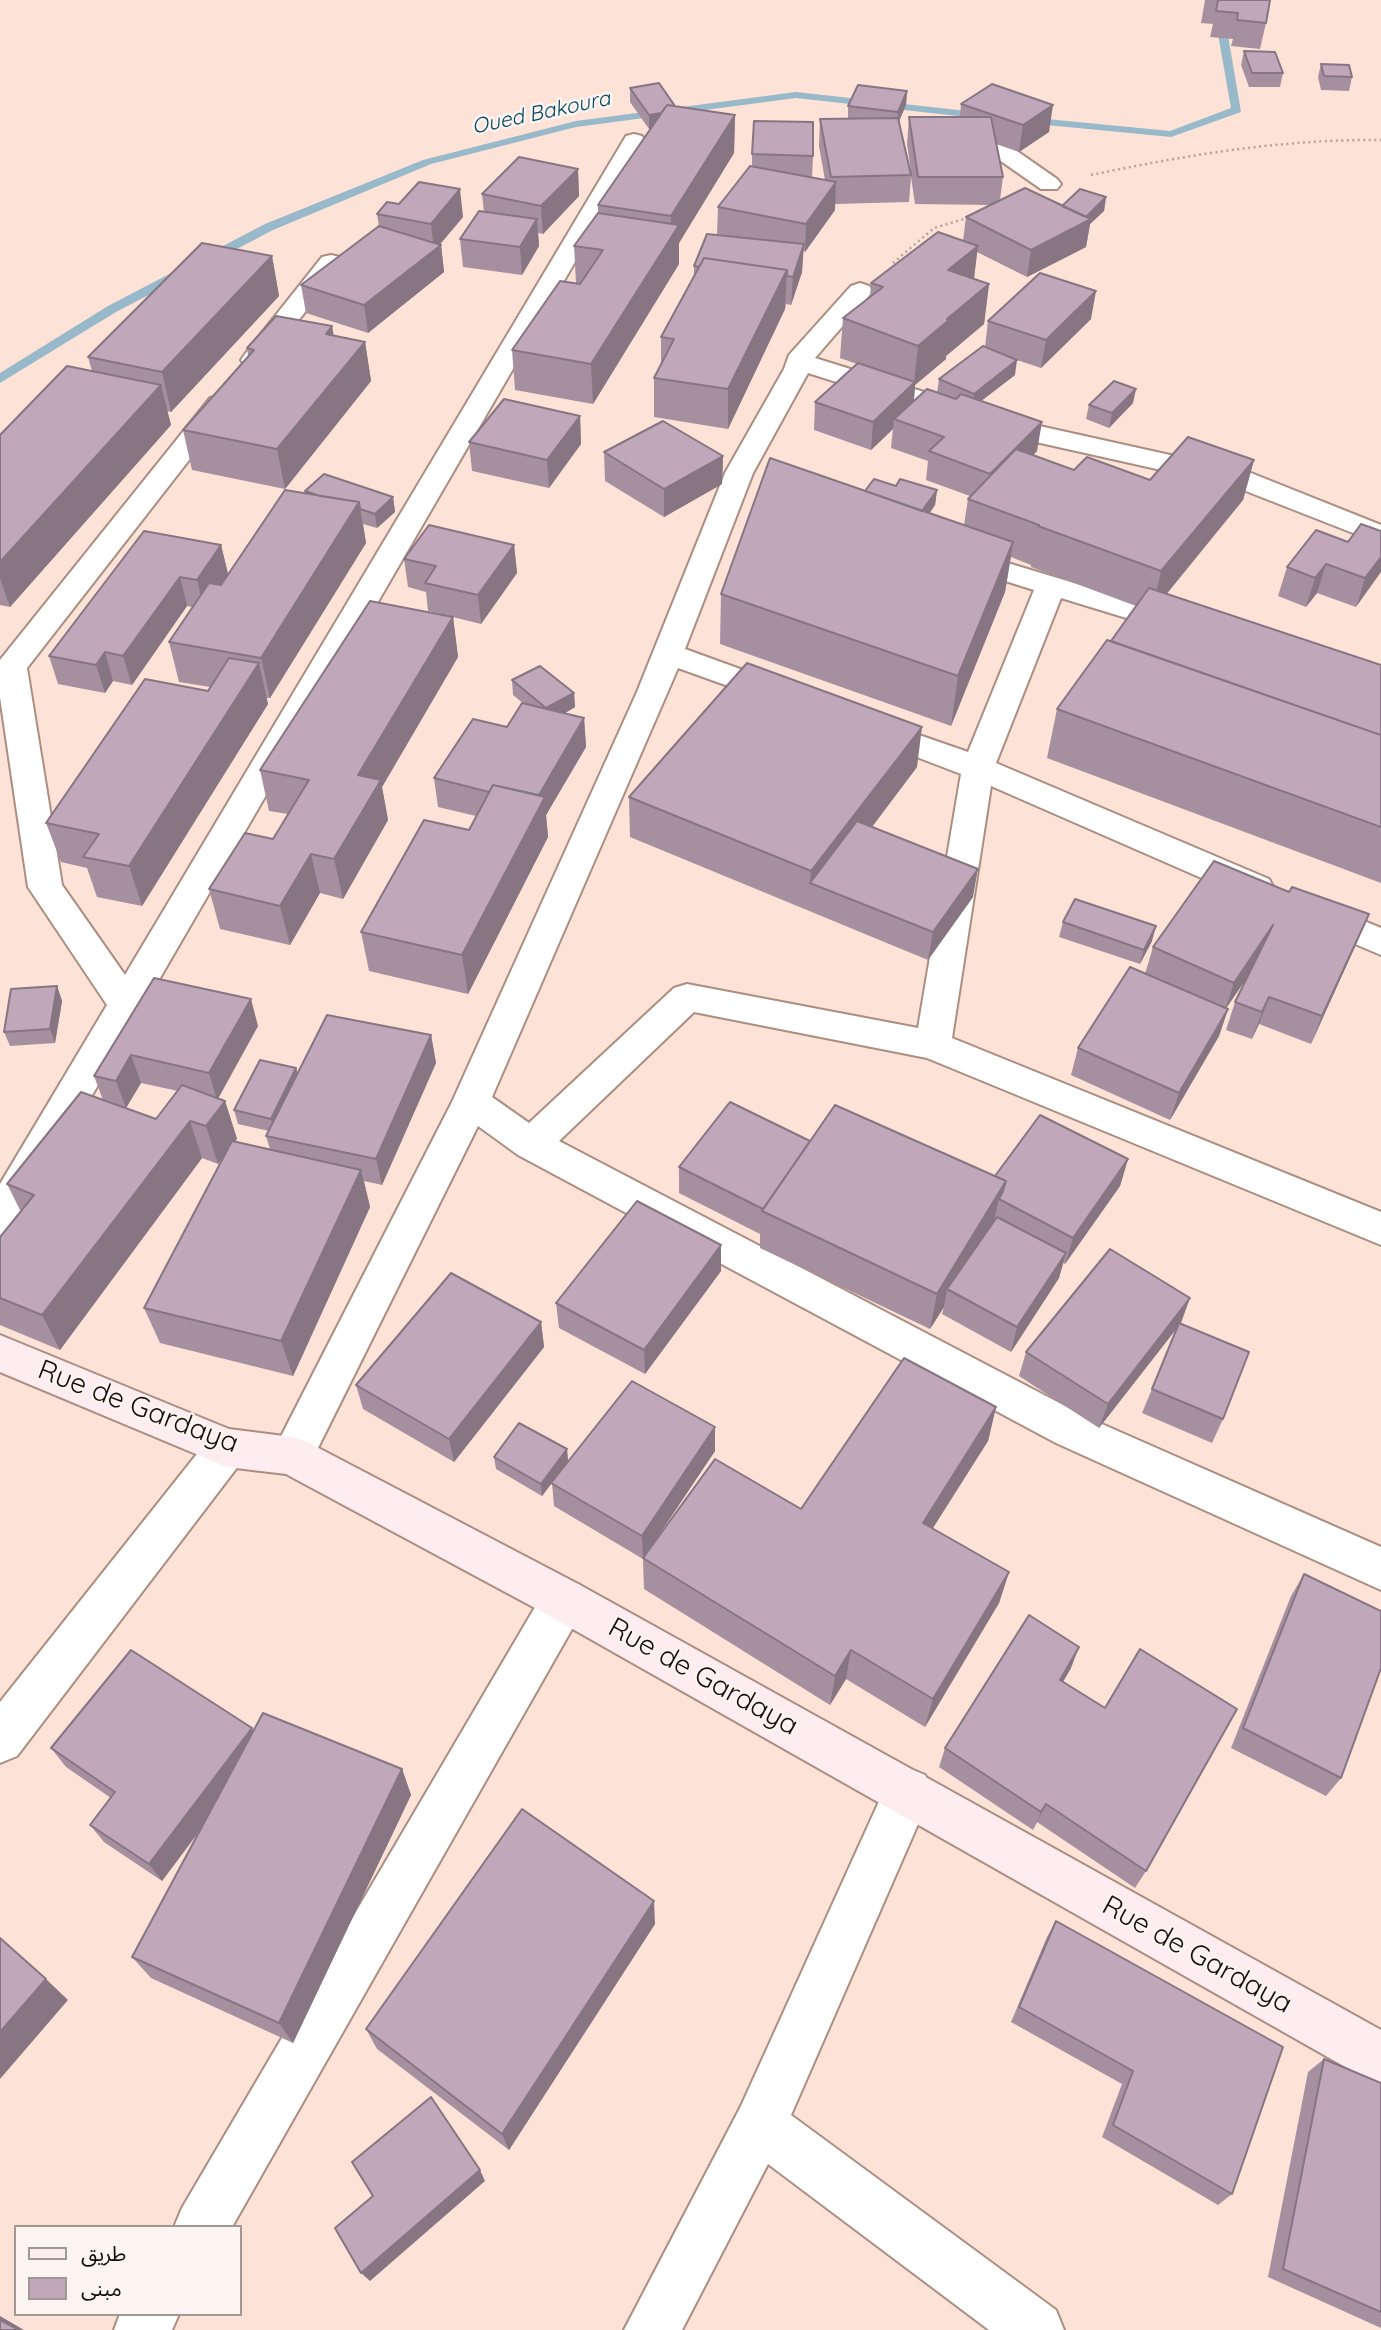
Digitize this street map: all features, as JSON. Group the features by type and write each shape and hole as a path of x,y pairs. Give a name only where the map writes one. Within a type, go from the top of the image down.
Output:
{"street":[{"path":"0,1219 634,141"},
{"path":"993,145 1048,184"},
{"path":"126,1005 45,887 11,667 331,262"},
{"path":"292,1456 471,1102 668,653 746,491 798,361 860,291"},
{"path":"798,361 1010,428 1241,479 1381,535"},
{"path":"932,549 1210,635"},
{"path":"933,1045 978,768 1051,586"},
{"path":"668,653 978,768 1381,942"},
{"path":"531,1144 687,997 933,1045 1381,1230"},
{"path":"471,1102 531,1144 1071,1430 1381,1569"},
{"name":"Rue de Gardaya","path":"0,1353 227,1448 292,1456 564,1600 1381,2059"},
{"path":"0,1741 227,1448"},
{"path":"202,2225 564,1600"},
{"path":"652,2330 760,2125 908,1792"},
{"path":"760,2125 1036,2330"}],"path":[{"path":"860,291 934,228 1005,206 1048,184 1226,148 1336,138 1381,140"}],"building":[{"path":"1218,0 1270,0 1266,23 1237,20 1238,13 1216,11"},
{"path":"1244,51 1275,52 1283,73 1252,73"},
{"path":"1321,64 1349,65 1352,77 1324,76"},
{"path":"659,83 675,106 667,105 661,113 649,115 630,88"},
{"path":"992,84 1053,105 1023,125 961,104"},
{"path":"858,85 907,91 898,112 848,106"},
{"path":"667,105 735,115 671,216 598,205"},
{"path":"909,117 991,117 1003,177 918,177"},
{"path":"898,118 911,175 831,177 820,119"},
{"path":"754,121 813,122 813,156 752,154"},
{"path":"519,157 578,169 541,206 482,194"},
{"path":"750,166 836,182 806,224 718,207"},
{"path":"419,182 460,189 431,224 377,214 387,202 399,204"},
{"path":"1025,188 1091,219 1031,250 966,217"},
{"path":"1080,189 1106,197 1086,217 1062,206"},
{"path":"479,211 537,219 520,247 460,239"},
{"path":"598,213 679,225 591,364 512,350 560,281 580,284 603,250 574,246"},
{"path":"379,226 441,245 364,305 301,285"},
{"path":"938,232 978,246 948,270 989,284 918,346 843,318 883,287 871,283"},
{"path":"707,234 804,244 793,277 787,276 787,270 704,258 699,267 694,266"},
{"path":"202,243 272,256 162,372 88,357"},
{"path":"704,258 787,270 728,389 654,378 674,339 661,337"},
{"path":"1040,273 1096,291 1046,340 988,321"},
{"path":"276,316 332,326 326,334 365,342 277,449 183,430 254,350 247,348"},
{"path":"983,346 1017,360 974,394 939,379"},
{"path":"858,363 915,382 873,422 815,402"},
{"path":"67,366 161,385 0,562 0,435"},
{"path":"1114,381 1136,389 1112,413 1089,405"},
{"path":"927,389 956,399 961,394 1042,422 990,474 929,451 944,437 894,419"},
{"path":"504,399 580,416 547,460 469,442"},
{"path":"663,421 723,456 664,489 604,452"},
{"path":"1188,437 1254,460 1161,571 968,499 1016,449 1074,470 1087,457 1150,480"},
{"path":"770,458 1013,542 958,676 721,594"},
{"path":"324,474 393,497 375,514 360,509 359,502 305,491"},
{"path":"874,479 896,486 900,479 937,490 922,511 865,491"},
{"path":"285,490 359,502 261,658 169,642 209,583 221,585"},
{"path":"1361,524 1381,531 1381,557 1365,578 1326,564 1315,578 1287,567 1316,530 1348,542"},
{"path":"429,525 514,545 478,595 425,583 436,566 404,559"},
{"path":"144,531 221,545 197,580 180,577 123,656 105,652 96,665 49,656"},
{"path":"1149,588 1381,665 1381,735 1111,641"},
{"path":"370,601 453,617 358,775 381,780 334,859 311,854 280,906 209,889 245,833 273,839 309,780 260,770"},
{"path":"1107,640 1381,735 1381,827 1057,709"},
{"path":"229,658 259,663 129,866 83,857 99,834 46,823 145,679 208,691"},
{"path":"747,663 922,727 811,871 629,797"},
{"path":"540,666 574,693 546,708 512,680"},
{"path":"522,703 584,718 539,795 493,785 489,792 434,778 473,719 507,727"},
{"path":"493,785 545,797 462,955 361,932 424,820 469,830"},
{"path":"857,821 978,869 933,932 810,883"},
{"path":"1214,861 1289,892 1292,887 1369,914 1322,1016 1269,997 1262,1012 1235,1002 1273,925 1234,983 1153,947"},
{"path":"1075,899 1156,926 1144,950 1063,922"},
{"path":"1130,967 1228,1009 1179,1093 1078,1048"},
{"path":"154,978 251,999 209,1073 131,1055 116,1081 94,1076"},
{"path":"57,986 50,1029 4,1032 11,989"},
{"path":"327,1015 431,1035 376,1159 266,1136"},
{"path":"260,1060 296,1068 271,1119 234,1110"},
{"path":"182,1085 225,1101 206,1126 190,1121 42,1315 0,1298 0,1237 34,1195 7,1184 81,1092 156,1119"},
{"path":"730,1102 810,1141 763,1209 679,1167"},
{"path":"835,1105 1006,1181 937,1294 762,1211"},
{"path":"1040,1115 1128,1159 1073,1238 999,1199 1006,1181 995,1176"},
{"path":"232,1141 361,1170 281,1341 144,1308"},
{"path":"637,1201 721,1245 644,1350 556,1303"},
{"path":"997,1217 1066,1253 1017,1327 947,1289"},
{"path":"1110,1249 1190,1298 1108,1404 1026,1352"},
{"path":"451,1273 541,1322 449,1439 356,1385"},
{"path":"1179,1323 1249,1352 1223,1419 1152,1389"},
{"path":"904,1358 996,1407 923,1523 1009,1572 933,1699 851,1650 835,1676 643,1558 715,1459 801,1509"},
{"path":"632,1381 715,1427 642,1536 551,1483"},
{"path":"519,1423 567,1449 541,1484 494,1457"},
{"path":"1304,1574 1381,1611 1381,1668 1341,1778 1243,1728"},
{"path":"1029,1615 1079,1647 1060,1680 1105,1708 1140,1649 1237,1709 1146,1871 1046,1804 1041,1812 945,1748"},
{"path":"131,1650 252,1728 149,1864 90,1825 115,1792 51,1748"},
{"path":"263,1713 402,1769 279,2023 132,1957"},
{"path":"522,1809 654,1901 502,2134 366,2029"},
{"path":"1056,1921 1283,2047 1232,2194 1113,2125 1133,2071 1019,2007"},
{"path":"0,1938 46,1979 0,2032"},
{"path":"1324,2059 1381,2083 1381,2312 1283,2269"},
{"path":"431,2097 480,2170 361,2273 335,2228 373,2196 352,2162"},
{"path":"0,2320 19,2330 0,2330"}],"waterway":[{"name":"Oued Bakoura","path":"1026,120 1171,134 1237,110 1217,0"},
{"name":"Oued Bakoura","path":"0,379 112,309 269,227 427,162 576,124 796,95 985,116"}]}
